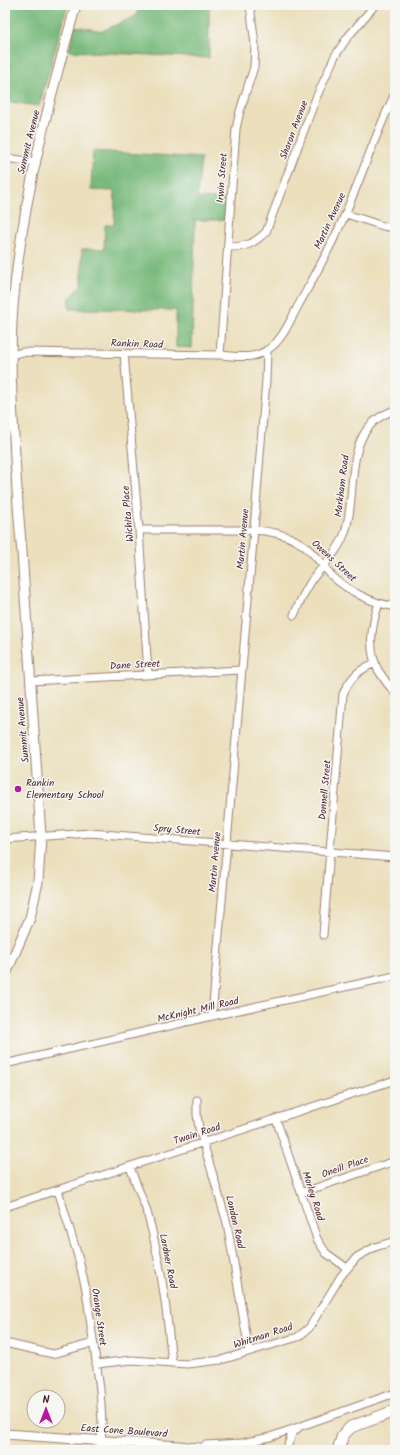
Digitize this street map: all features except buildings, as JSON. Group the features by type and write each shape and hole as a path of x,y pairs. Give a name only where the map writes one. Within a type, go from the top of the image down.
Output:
{"highway":[{"path":"338,1450 343,1435 351,1427 395,1411"}],"main road":[{"name":"Summit Avenue","path":"5,976 30,918 38,882 41,836 8,356 24,220 35,162 76,5"},
{"name":"East Cone Boulevard","path":"5,1434 102,1440 218,1450"}],"street":[{"name":"Irwin Street","path":"220,355 236,128 254,67 255,45 250,5"},
{"name":"Sharon Avenue","path":"228,247 242,247 250,244 266,232 316,98 335,56 347,38 375,5"},
{"name":"Martin Avenue","path":"212,1016 254,530 267,351 275,344 283,332 319,269 346,214 381,124 395,94"},
{"path":"5,158 35,162"},
{"path":"346,214 383,226 395,228"},
{"name":"Rankin Road","path":"8,356 22,352 220,355 250,357 267,351"},
{"name":"Wichita Place","path":"124,353 140,530 148,674"},
{"name":"Markham Road","path":"294,615 306,590 337,549 344,535 349,518 355,458 366,429 388,412 395,410"},
{"name":"Owens Street","path":"140,530 254,530 271,531 282,534 296,540 307,548 332,576 352,591 379,602 395,606"},
{"path":"379,602 372,624 372,642 375,663 379,672 395,693"},
{"name":"Donnell Street","path":"323,935 343,694 350,681 363,668 375,663"},
{"name":"Dane Street","path":"30,680 241,670"},
{"name":"Spry Street","path":"5,839 90,833 395,857"},
{"name":"McKnight Mill Road","path":"5,1064 212,1016 395,976"},
{"name":"Twain Road","path":"5,1207 395,1080"},
{"name":"London Road","path":"197,1100 197,1115 203,1142 227,1223 249,1351"},
{"name":"Morley Road","path":"276,1119 317,1239 326,1252 347,1268"},
{"name":"Oneill Place","path":"301,1193 395,1161"},
{"name":"Lardner Road","path":"130,1167 146,1211 158,1255 172,1363"},
{"name":"Orange Street","path":"58,1190 79,1260 86,1290 100,1389 101,1450"},
{"name":"Whitman Road","path":"96,1364 132,1360 187,1364 221,1360 298,1337 309,1328 347,1268 357,1257 375,1248 395,1241"},
{"path":"5,1343 53,1354 93,1344"},
{"path":"178,1446 222,1445 242,1443 270,1437 395,1393"},
{"path":"286,1450 292,1434 298,1427"}],"green space":[{"path":"5,5 68,5 39,106 10,102 5,88"},
{"path":"139,5 209,5 209,58 69,51 75,26 102,31 136,16"},
{"path":"93,151 201,158 197,198 225,199 225,220 195,220 192,348 176,347 176,310 69,309 69,299 82,285 82,249 104,249 105,225 114,225 115,191 91,190"}],"place":[{"name":"Rankin Elementary School","path":"18,789"}]}
